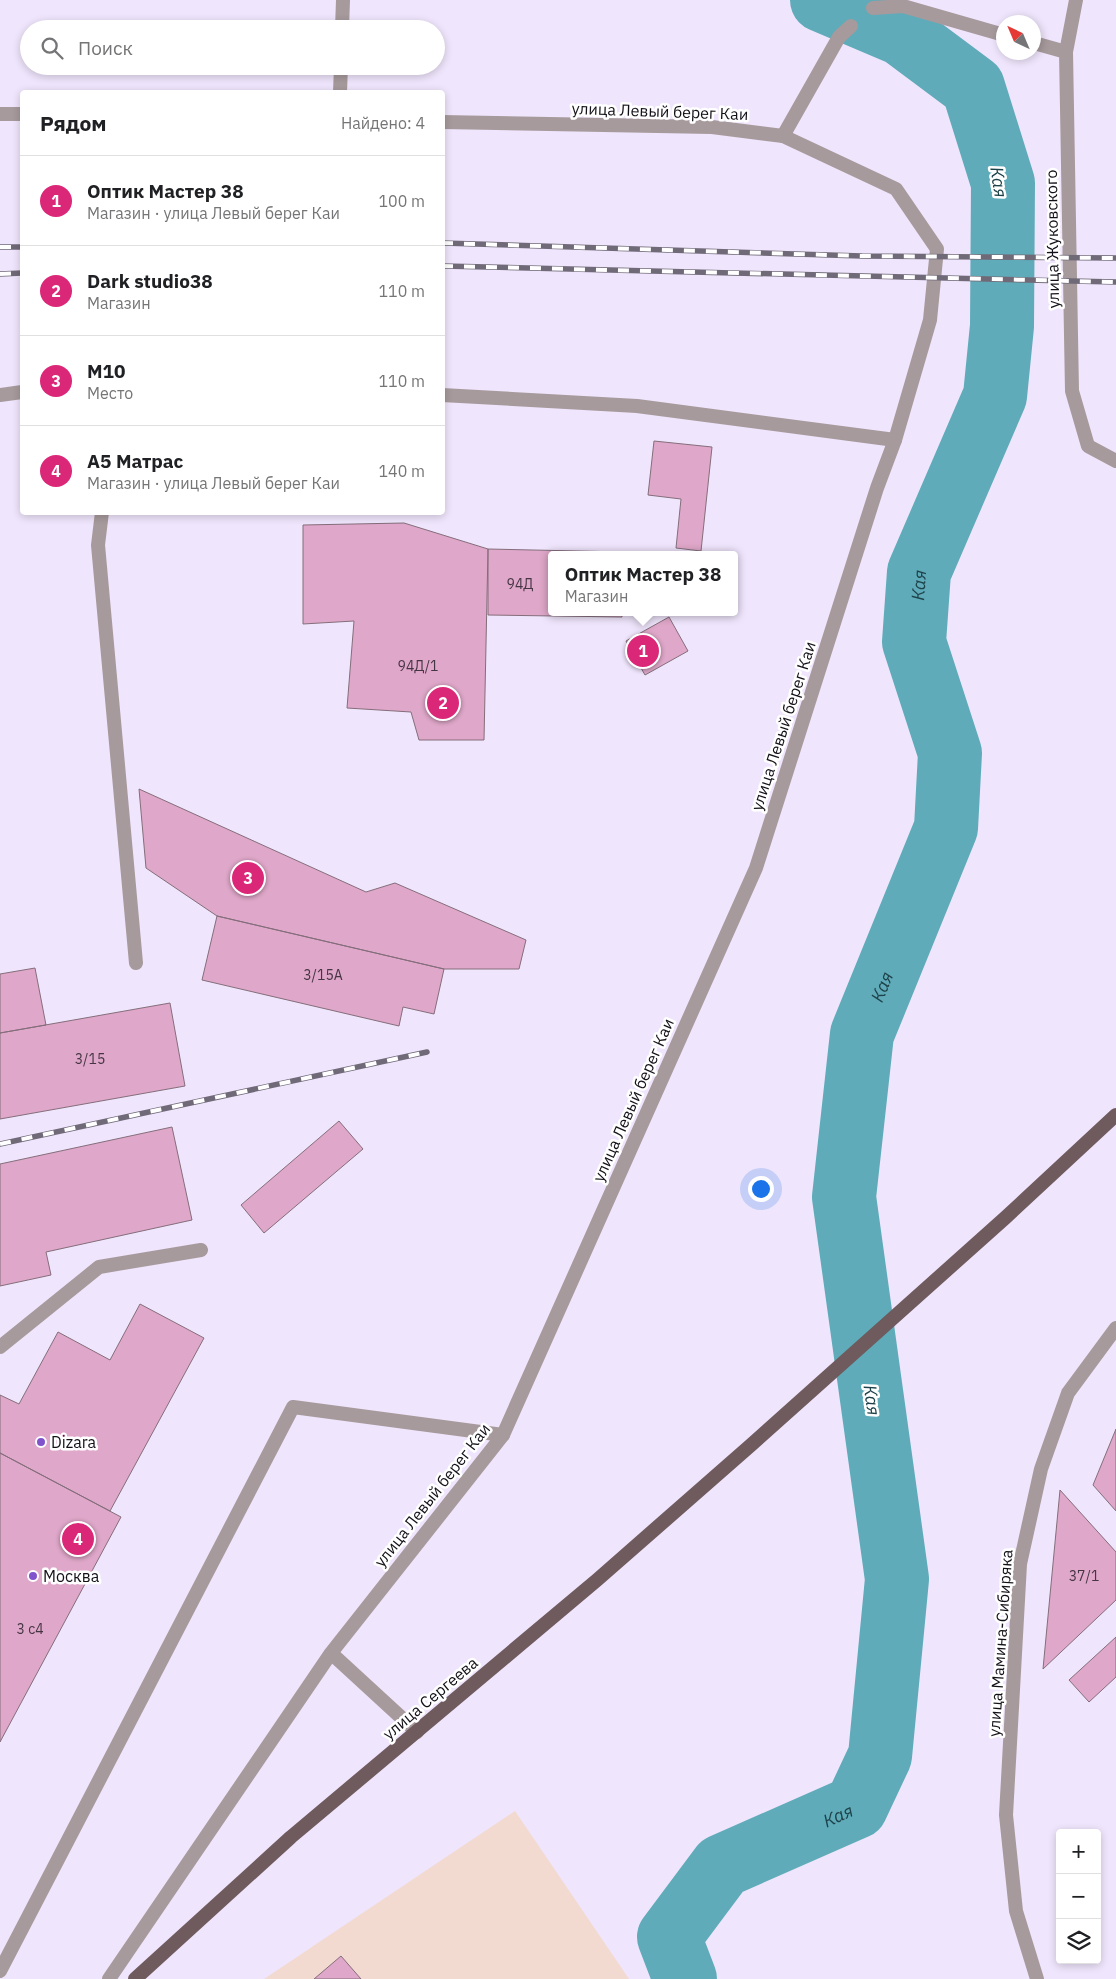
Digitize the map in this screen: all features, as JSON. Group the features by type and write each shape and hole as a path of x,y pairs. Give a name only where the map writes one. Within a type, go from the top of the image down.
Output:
{"main road":[{"name":"улица Сергеева","path":"135,1979 291,1837 597,1580 1005,1218 1116,1115"}],"street":[{"path":"342,20 343,0"},
{"name":"улица Жуковского","path":"1076,0 1066,52 1072,391 1088,446 1116,461"},
{"path":"873,8 902,6 996,32"},
{"path":"783,136 839,37 851,26"},
{"path":"1041,45 1066,52"},
{"path":"340,90 341,75"},
{"path":"0,114 20,114"},
{"name":"улица Левый берег Каи","path":"109,1979 331,1653 503,1435 756,868 895,440 930,320 937,249 896,189 783,136 712,127 445,122"},
{"path":"0,395 20,392"},
{"path":"445,395 636,406 895,440"},
{"path":"102,515 98,545 136,963"},
{"path":"0,1347 99,1267 201,1250"},
{"name":"улица Мамина-Сибиряка","path":"1037,1979 1016,1912 1006,1815 1020,1564 1041,1469 1068,1393 1116,1328"},
{"path":"0,1972 293,1407 503,1435"},
{"path":"331,1653 417,1732"}],"shaded area":[{"path":"515,1811 629,1979 264,1979"}],"building":[{"path":"654,441 712,447 701,551 676,548 681,499 648,495"},
{"path":"404,523 488,549 484,740 419,740 411,712 347,708 354,621 303,624 303,525"},
{"path":"488,549 578,551 548,551 548,616 488,615"},
{"path":"555,616 622,616 622,617"},
{"path":"669,617 688,651 645,675 626,641"},
{"path":"139,789 366,892 395,883 526,940 519,969 444,969 217,916 146,868"},
{"path":"217,916 444,969 434,1014 403,1007 399,1026 202,980"},
{"path":"35,968 46,1025 0,1033 0,974"},
{"path":"170,1003 185,1086 0,1119 0,1033"},
{"path":"339,1121 363,1149 264,1233 241,1205"},
{"path":"172,1127 192,1220 46,1252 51,1275 0,1286 0,1164"},
{"path":"140,1304 204,1338 110,1511 0,1453 0,1395 19,1404 58,1332 110,1360"},
{"path":"1116,1429 1116,1511 1093,1485"},
{"path":"0,1453 121,1517 0,1742"},
{"path":"1060,1490 1116,1552 1116,1600 1043,1669"},
{"path":"1116,1637 1116,1677 1089,1702 1069,1680"},
{"path":"341,1956 361,1979 314,1979"}],"waterway":[{"name":"Кая","path":"685,1979 669,1937 722,1866 856,1807 880,1756 897,1579 844,1197 862,1034 946,828 950,753 914,642 919,572 995,396 1002,326 1003,183 973,87 902,34 822,0"}],"railway":[{"path":"445,243 862,256 1116,258"},
{"path":"0,247 20,247"},
{"path":"445,266 1116,282"},
{"path":"0,274 20,273"},
{"path":"0,1144 427,1052"}],"place":[{"name":"Оптик Мастер 38","path":"643,651"},
{"name":"Dark studio38","path":"443,703"},
{"name":"M10","path":"248,878"},
{"name":"Dizara","path":"41,1442"},
{"name":"А5 Матрас","path":"78,1539"},
{"name":"Москва","path":"33,1576"}]}
